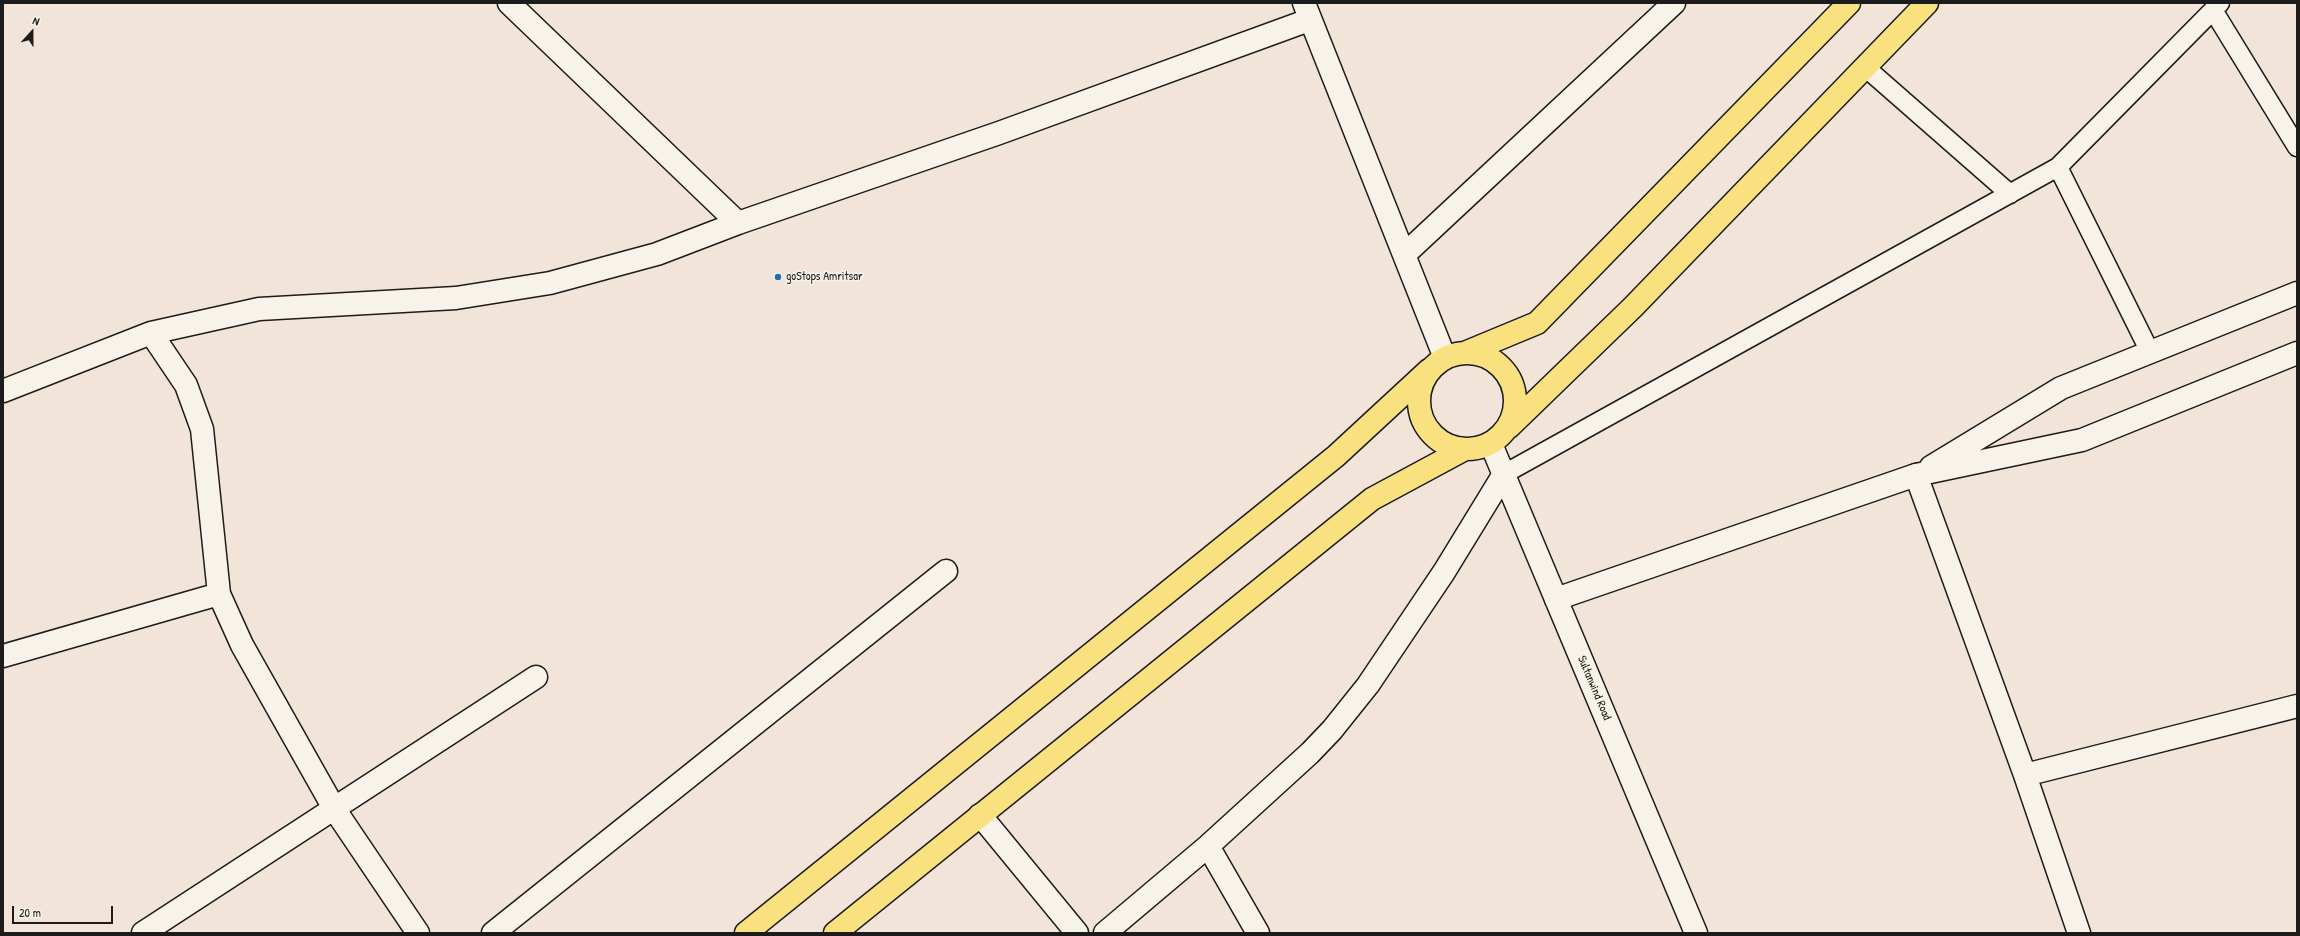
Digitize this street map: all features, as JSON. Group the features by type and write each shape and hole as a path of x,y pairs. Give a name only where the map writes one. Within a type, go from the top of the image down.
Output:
{"main road":[{"path":"746,933 1336,456 1437,364 1537,323 1849,3"},
{"path":"835,933 1372,499 1463,450 1491,444 1633,307 1927,3"},
{"path":"1467,352 1488,357 1505,370 1514,389 1512,421 1509,427"},
{"path":"1437,364 1419,392 1419,412 1428,431 1442,443 1463,450"}],"street":[{"path":"509,3 738,224"},
{"path":"1406,254 1674,3"},
{"path":"3,391 151,333 259,309 456,298 550,282 657,254 738,224 999,133 1307,11 1406,254 1437,364"},
{"path":"1916,476 2061,388 2297,292"},
{"path":"151,333 186,385 202,430 219,594 242,645 335,810 418,933"},
{"path":"1556,599 1916,476 2082,440 2297,353"},
{"name":"Sultanwind Road","path":"1491,444 1696,933"},
{"path":"1105,933 1208,846 1310,753 1332,730 1368,685 1444,572 1504,474"},
{"path":"1916,476 2025,775 2079,933"},
{"path":"493,933 946,571"},
{"path":"3,656 219,594"},
{"path":"143,933 335,810 536,677"},
{"path":"2025,775 2297,706"},
{"path":"980,815 1077,933"},
{"path":"1208,846 1258,933"}],"lane":[{"path":"1504,474 2058,167 2216,6 2297,147"},
{"path":"1865,67 2010,194"},
{"path":"2058,167 2150,352"}],"place":[{"name":"goStops Amritsar","path":"778,277"}]}
